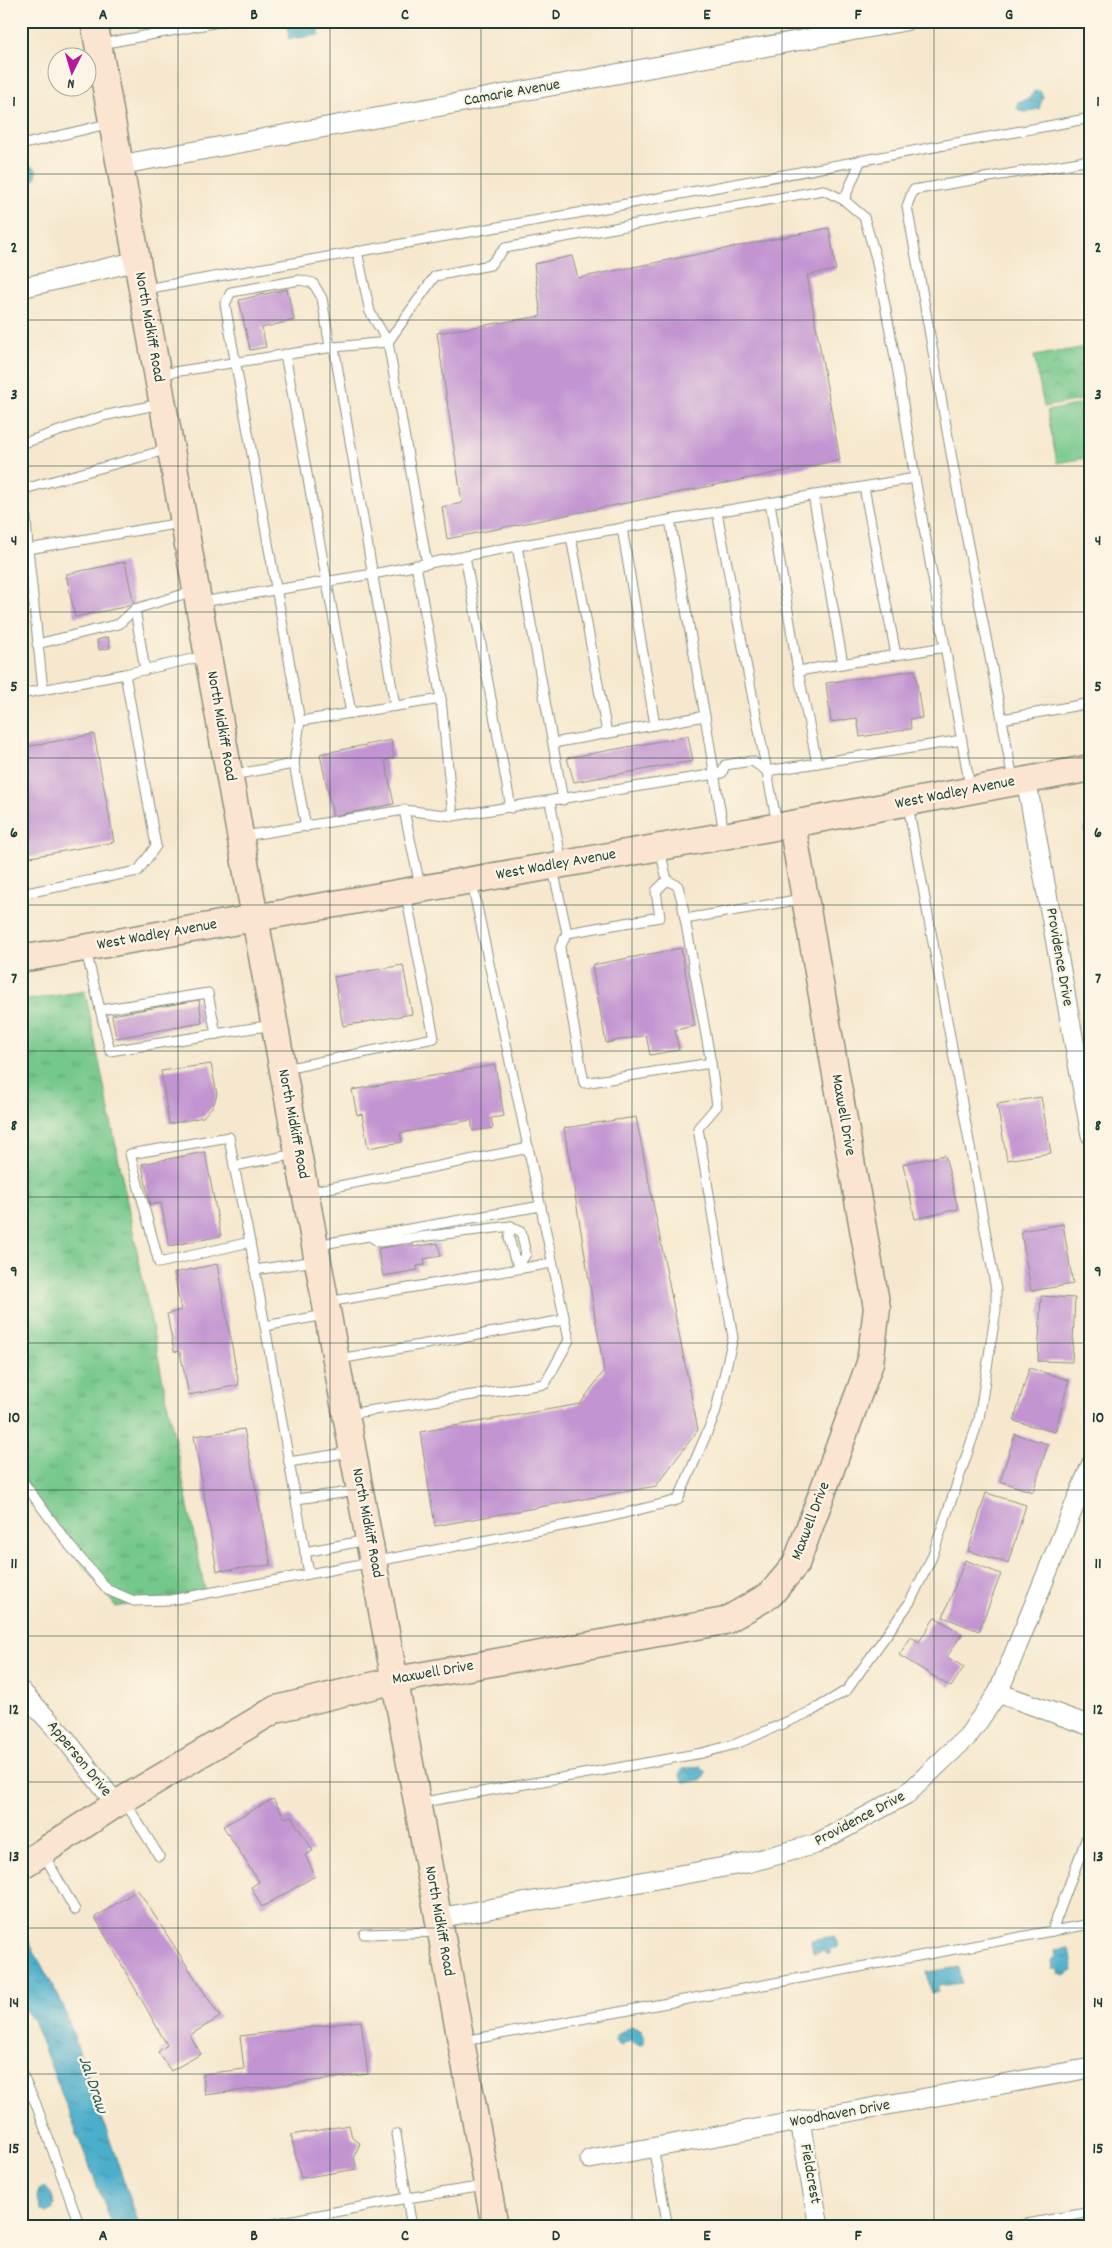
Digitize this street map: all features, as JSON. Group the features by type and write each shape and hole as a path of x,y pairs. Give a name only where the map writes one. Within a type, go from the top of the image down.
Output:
{"main road":[{"name":"North Midkiff Road","path":"96,33 298,1154 496,2227"},
{"name":"West Wadley Avenue","path":"21,959 784,826 1091,768"},
{"name":"Maxwell Drive","path":"32,1859 119,1802 276,1708 396,1680 725,1622 770,1596 796,1564 870,1362 877,1308 805,898 784,826"}],"street":[{"name":"Camarie Avenue","path":"119,165 905,21"},
{"path":"21,288 138,261"},
{"name":"Providence Drive","path":"1020,780 1091,1135"},
{"name":"Providence Drive","path":"439,1925 747,1863 816,1844 907,1794 968,1736 998,1693 1090,1469"},
{"name":"Apperson Drive","path":"21,1691 64,1737 119,1802"},
{"path":"998,1693 1091,1726"},
{"name":"Woodhaven Drive","path":"590,2159 1091,2068"},
{"name":"Fieldcrest","path":"800,2121 819,2227"}],"lane":[{"path":"96,33 224,21"},
{"path":"143,289 1091,118"},
{"path":"21,144 112,123"},
{"path":"844,200 861,160"},
{"path":"1020,780 1002,719 958,495 906,206 913,190 1091,160"},
{"path":"158,375 332,347 388,342 435,276 490,265 505,248 824,190 844,200 864,217 876,258 971,790"},
{"path":"357,251 370,312 388,342 427,564"},
{"path":"306,828 294,764 300,721 225,304 231,292 300,280 313,282 322,298 373,574 395,706"},
{"path":"285,354 351,713"},
{"path":"21,444 103,416 163,403"},
{"path":"43,690 28,549 24,489 171,449"},
{"path":"37,644 119,624 135,609 198,596 276,589 373,574 517,546 915,478"},
{"path":"864,486 896,655"},
{"path":"813,495 843,664"},
{"path":"770,503 798,672 817,763"},
{"path":"717,512 767,771 784,826"},
{"path":"670,520 724,836"},
{"path":"28,549 184,523"},
{"path":"622,528 655,725"},
{"path":"571,537 607,733"},
{"path":"517,546 563,800"},
{"path":"465,556 510,808"},
{"path":"416,566 441,699 453,816"},
{"path":"135,609 145,670"},
{"path":"798,672 946,647"},
{"path":"21,694 145,670 208,655"},
{"path":"21,894 138,872 156,846 124,674"},
{"path":"300,721 441,699"},
{"path":"1002,719 1091,703"},
{"path":"553,742 705,716"},
{"path":"241,837 306,828 404,810 453,816 722,774 725,765 752,761 767,771 962,740"},
{"path":"230,776 294,764"},
{"path":"550,802 567,933 560,948 584,1083 711,1063"},
{"path":"418,1803 702,1753 736,1744 803,1715 847,1690 910,1602 921,1582 932,1557 979,1419 996,1310 996,1290 908,802"},
{"path":"283,1069 434,1038 413,890 404,810"},
{"path":"305,1552 372,1551 609,1517 678,1500 715,1414 733,1338 698,1128 718,1106 678,886 667,880 659,848"},
{"path":"347,1415 545,1384 569,1340 471,880"},
{"path":"567,933 660,917 656,891 667,880"},
{"path":"685,919 805,898"},
{"path":"85,948 110,1051 275,1025"},
{"path":"100,1010 208,994 216,1034"},
{"path":"250,1242 158,1263 130,1154 229,1138 250,1242 309,1574"},
{"path":"306,1192 529,1148"},
{"path":"234,1166 298,1154"},
{"path":"254,1270 370,1236 541,1206"},
{"path":"370,1236 379,1242 511,1226 509,1238 514,1256 521,1266"},
{"path":"264,1326 327,1308 521,1266 552,1263"},
{"path":"336,1360 564,1320"},
{"path":"289,1462 353,1452"},
{"path":"21,1479 70,1546 108,1590 134,1601 171,1600 309,1574 372,1551"},
{"path":"296,1499 361,1491"},
{"path":"119,1802 159,1856"},
{"path":"1052,1931 1091,1826"},
{"path":"32,1859 75,1910"},
{"path":"461,2042 1091,1924"},
{"path":"364,1934 439,1925"},
{"path":"21,2072 36,2104 80,2227"},
{"path":"396,2134 412,2227"},
{"path":"653,2147 668,2227"},
{"path":"257,2227 407,2198 488,2186"},
{"path":"1011,2227 1091,2212"}],"green space":[{"path":"1091,346 1091,398 1044,407 1034,356"},
{"path":"1091,402 1091,457 1057,463 1047,411"},
{"path":"85,991 205,1591 116,1607 21,1487 21,1001"}],"water":[{"path":"317,22 319,35 289,39 287,26"},
{"path":"1034,91 1040,91 1043,96 1039,109 1024,112 1019,110 1017,108 1018,102 1030,98"},
{"path":"28,165 36,169 36,178 30,182 21,179 21,166"},
{"path":"701,1766 706,1773 703,1779 685,1783 679,1774 683,1769"},
{"path":"21,1927 63,2005 140,2227 113,2227 33,2020 21,2005"},
{"path":"834,1936 839,1944 837,1948 830,1949 830,1954 826,1954 824,1950 813,1953 811,1940"},
{"path":"1069,1948 1073,1971 1065,1976 1059,1974 1059,1969 1053,1969 1052,1959 1056,1958 1055,1950"},
{"path":"959,1967 962,1983 938,1986 938,1992 931,1993 927,1972"},
{"path":"631,2026 641,2030 644,2042 640,2045 630,2041 620,2046 615,2041 616,2036"},
{"path":"43,2187 52,2195 54,2204 51,2211 47,2213 42,2210 37,2197 39,2189"}],"building":[{"path":"829,228 836,270 807,275 840,460 447,539 442,507 462,503 437,333 541,316 534,264 572,256 578,278"},
{"path":"287,289 294,320 262,328 266,347 250,350 239,300"},
{"path":"125,562 134,605 75,617 66,574"},
{"path":"108,637 110,648 99,650 97,640"},
{"path":"915,670 922,718 910,719 911,729 860,737 857,718 831,722 826,683"},
{"path":"94,734 114,842 25,858 21,840 21,748"},
{"path":"688,736 693,761 574,782 567,758"},
{"path":"391,740 394,758 385,760 394,804 333,816 320,754"},
{"path":"1091,826 1091,855 1090,855 1084,828"},
{"path":"681,948 695,1026 675,1030 679,1050 650,1055 646,1035 606,1043 592,965"},
{"path":"403,965 412,1014 343,1026 334,977"},
{"path":"199,1000 202,1023 116,1038 112,1015"},
{"path":"211,1064 217,1094 213,1106 203,1117 169,1124 161,1071"},
{"path":"495,1065 504,1116 491,1118 493,1128 473,1131 471,1120 400,1133 402,1142 368,1148 362,1114 357,1115 352,1090"},
{"path":"1041,1097 1051,1153 1007,1160 997,1104"},
{"path":"636,1117 698,1430 656,1486 435,1526 420,1432 580,1404 604,1371 564,1128"},
{"path":"205,1152 221,1236 169,1246 161,1203 150,1205 142,1164"},
{"path":"945,1155 958,1209 915,1219 903,1164"},
{"path":"1063,1224 1073,1284 1031,1291 1021,1231"},
{"path":"413,1242 413,1247 438,1243 441,1256 424,1259 425,1265 417,1266 418,1270 383,1276 378,1249"},
{"path":"217,1264 239,1385 189,1395 180,1352 174,1351 167,1314 181,1310 174,1273"},
{"path":"1041,1296 1075,1298 1072,1362 1038,1361"},
{"path":"1029,1368 1069,1380 1055,1432 1014,1421"},
{"path":"244,1429 271,1565 217,1571 194,1436"},
{"path":"1015,1434 1048,1444 1033,1492 1000,1481"},
{"path":"986,1493 1026,1505 1008,1563 968,1551"},
{"path":"965,1560 1001,1574 979,1631 943,1617"},
{"path":"935,1617 962,1634 947,1657 964,1667 951,1687 899,1655 911,1637 919,1642"},
{"path":"273,1799 285,1818 291,1816 313,1851 305,1855 315,1876 262,1907 251,1887 259,1882 223,1826"},
{"path":"138,1890 220,2017 190,2035 201,2054 171,2071 158,2052 167,2045 95,1917"},
{"path":"361,2021 368,2074 205,2095 203,2074 244,2069 240,2036"},
{"path":"349,2125 352,2138 360,2143 354,2157 357,2169 301,2178 291,2135"}],"water label":[{"name":"Jal Draw","path":"92,2085"}]}
